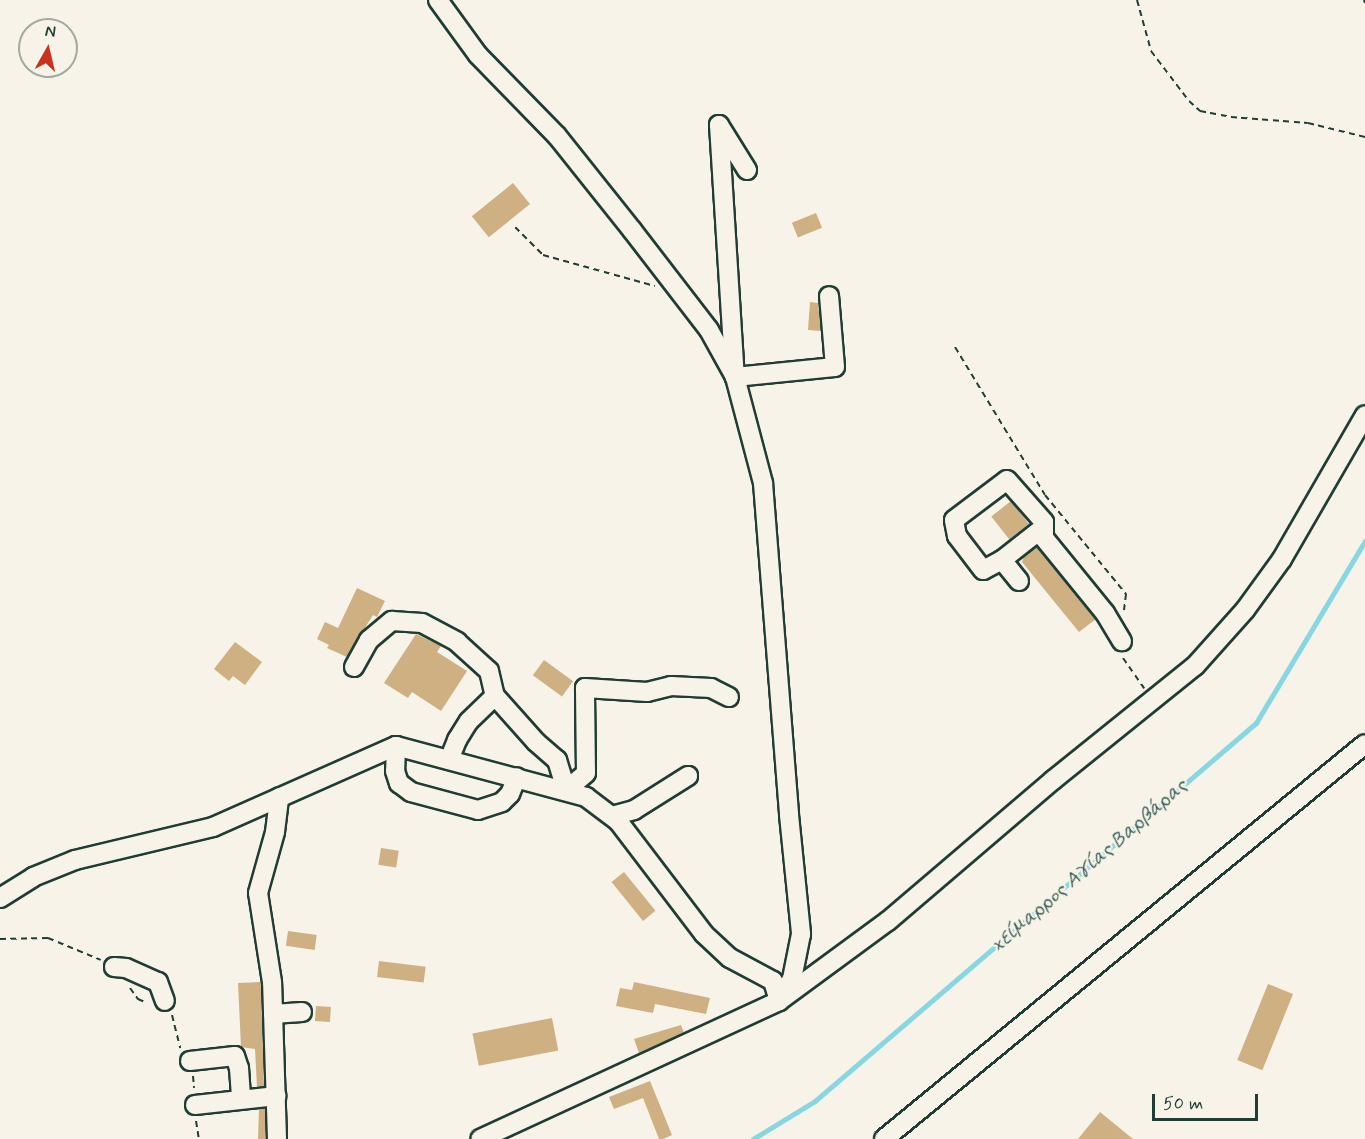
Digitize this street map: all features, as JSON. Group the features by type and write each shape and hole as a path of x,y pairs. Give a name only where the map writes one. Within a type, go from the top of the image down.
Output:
{"street":[{"path":"438,0 478,55 557,136 680,292 709,330 735,377"},
{"path":"747,170 719,125 735,377 763,483 789,815 801,934 792,979 779,1001"},
{"path":"735,377 835,367 829,296"},
{"path":"480,1139 779,1001 888,921 1053,780 1195,666 1245,610 1282,559 1364,414"},
{"path":"1044,527 1002,560 984,570 957,536 954,520 1007,480 1044,522 1044,527 1044,538 1105,613 1122,641"},
{"path":"1002,560 1019,580"},
{"path":"354,667 369,640 392,621 422,623 457,642 489,671 495,696 537,742 557,760 566,790"},
{"path":"566,790 586,773 585,688 647,693 671,686 701,687 711,688 729,697"},
{"path":"449,760 457,740 469,721 495,696"},
{"path":"884,1139 1365,744"},
{"path":"0,897 33,878 75,860 213,827 396,746 586,797 612,816 704,934 730,958 773,981 779,1001"},
{"path":"396,746 395,771 399,783 411,792 467,807 488,809 502,802 510,794 517,777"},
{"path":"612,816 634,810 688,776"},
{"path":"277,1139 272,982 258,893 260,879 275,832 279,797"},
{"path":"114,967 126,968 158,982 165,1001"},
{"path":"273,1014 302,1012"},
{"path":"190,1061 235,1056 239,1068 241,1099"},
{"path":"195,1105 277,1096"}],"path":[{"path":"1137,0 1151,51 1189,101 1200,111 1231,117 1308,123 1365,137"},
{"path":"514,227 543,255 680,292"},
{"path":"956,347 1045,495 1126,594 1121,654 1152,700"},
{"path":"0,939 48,938 114,967 138,999 152,1005 165,1001 170,1005 181,1052 190,1061 198,1139"}],"building":[{"path":"513,183 530,204 489,237 472,216"},
{"path":"816,213 822,228 798,238 792,223"},
{"path":"810,302 818,303 821,331 808,330"},
{"path":"1011,501 1029,524 1009,539 991,516"},
{"path":"1037,547 1096,619 1079,632 1022,562 1024,557"},
{"path":"357,588 385,601 377,617 373,615 347,657 327,648 329,645 317,639 325,622 338,628"},
{"path":"416,634 441,646 437,652 467,671 441,711 412,692 408,698 384,683"},
{"path":"235,642 262,662 245,685 233,676 229,681 214,669"},
{"path":"544,660 573,681 562,697 533,675"},
{"path":"381,848 399,851 396,868 378,865"},
{"path":"624,872 655,911 643,921 612,882"},
{"path":"288,931 317,935 315,950 286,946"},
{"path":"379,961 426,967 424,983 377,977"},
{"path":"261,982 264,1086 257,1087 255,1049 241,1047 238,983"},
{"path":"634,982 710,998 706,1014 655,1004 653,1013 616,1006 620,988 632,990"},
{"path":"1268,984 1293,994 1262,1070 1237,1060"},
{"path":"316,1006 331,1007 330,1022 315,1021"},
{"path":"552,1018 558,1050 479,1066 472,1033"},
{"path":"681,1025 684,1033 639,1053 634,1039"},
{"path":"650,1081 672,1135 663,1139 659,1139 643,1098 614,1109 609,1097"},
{"path":"259,1109 265,1109 266,1139 258,1139"},
{"path":"1100,1112 1133,1139 1078,1139"}],"waterway":[{"name":"χείμαρρος Αγίας Βαρβάρας","path":"753,1139 815,1101 1256,723 1365,541"}]}
